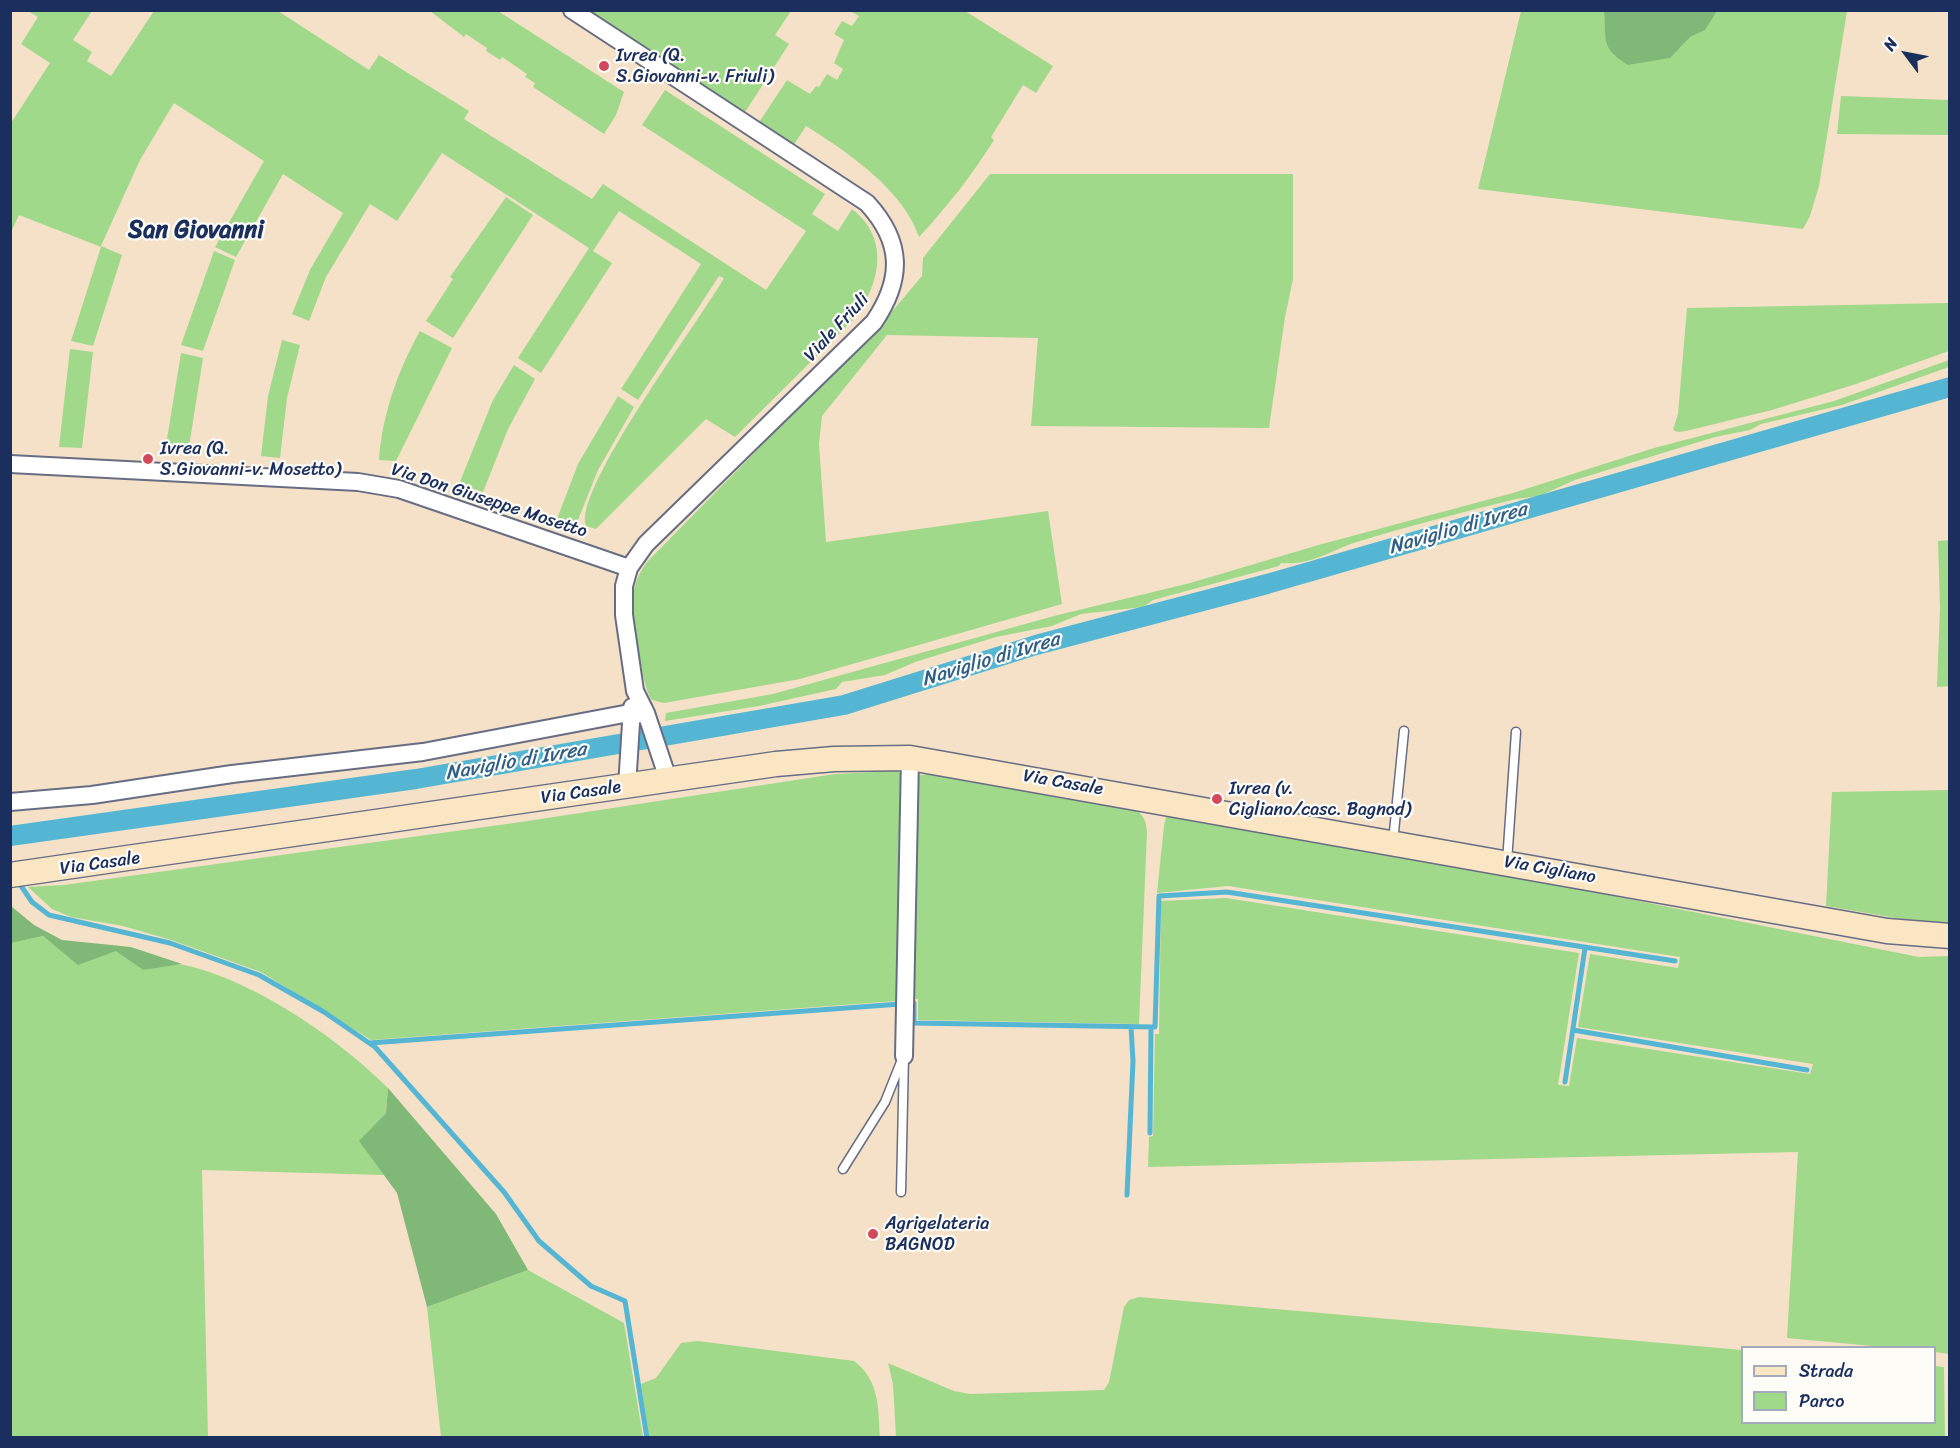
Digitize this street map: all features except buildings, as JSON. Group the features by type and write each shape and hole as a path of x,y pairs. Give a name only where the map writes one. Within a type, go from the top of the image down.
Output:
{"main road":[{"name":"Via Casale","path":"10,875 79,867 627,786 665,769 834,759 910,758 1152,799"},
{"name":"Via Cigliano","path":"1152,799 1887,931 1950,936"}],"street":[{"name":"Viale Friuli","path":"572,10 867,203 884,222 893,247 896,273 889,300 874,322 646,544 629,568 623,601 638,715 627,786"},
{"name":"Via Don Giuseppe Mosetto","path":"10,464 358,482 399,489 629,568"},
{"path":"10,802 102,794 232,774 432,750 624,714 638,715"},
{"name":"Viale Friuli","path":"638,715 665,769"},
{"path":"904,1056 910,758"}],"lane":[{"path":"1393,842 1404,731"},
{"path":"1507,862 1516,732"},
{"path":"843,1169 885,1102 904,1056"},
{"path":"901,1192 904,1056"}],"green space":[{"path":"1604,10 1717,11 1705,30 1690,37 1670,58 1628,65 1608,47 1605,36"},
{"path":"28,11 92,11 73,40 92,52 87,61 111,76 154,11 278,11 369,70 379,55 469,111 464,119 592,199 603,184 766,290 806,231 642,125 665,90 825,194 812,214 838,231 852,209 864,221 872,233 877,261 876,275 865,303 857,316 735,437 706,419 596,529 586,526 587,507 598,478 641,404 724,278 719,276 638,400 621,389 701,264 619,211 593,251 612,263 541,373 518,358 589,248 442,153 397,221 370,204 326,277 309,321 292,314 310,270 343,213 283,174 236,257 215,247 264,161 174,103 140,160 101,246 122,255 93,346 71,341 101,247 19,215 11,232 11,123 50,63 21,44 38,17"},
{"path":"430,11 498,11 624,92 616,115 604,134 533,87 535,83 525,77 527,74 502,57 500,60 486,51 487,48 466,34 464,37"},
{"path":"578,11 791,11 775,35 789,44 742,117"},
{"path":"850,11 965,11 1053,66 1036,93 1023,85 991,137 994,140 977,166 919,237 900,203 887,188 872,173 839,148 806,126 793,146 758,124 787,80 810,94 816,86 819,87 827,74 837,80 843,69 834,63 844,40 834,34 842,21 852,26 859,16"},
{"path":"1521,11 1847,11 1819,186 1810,216 1803,229 1478,189"},
{"path":"1841,96 1949,100 1949,135 1837,134"},
{"path":"990,174 1293,174 1293,279 1285,317 1269,428 1031,426 1038,338 887,335 822,416 819,444 826,542 1048,511 1062,604 800,679 664,703 652,700 641,666 633,605 635,587 644,566 884,321 922,276 923,258"},
{"path":"506,197 533,215 453,338 426,321 453,279 450,277"},
{"path":"214,251 235,260 203,351 181,345"},
{"path":"1949,303 1949,351 1856,384 1772,410 1686,431 1673,430 1678,414 1687,308"},
{"path":"420,331 452,348 396,461 379,460 392,393"},
{"path":"282,340 300,345 287,398 280,458 261,456 268,396"},
{"path":"70,349 93,352 82,448 59,447"},
{"path":"181,353 203,358 188,453 165,451"},
{"path":"1949,360 1949,367 1842,405 1715,437 1575,480 1539,496 1516,499 1399,530 1350,544 1302,562 1281,563 1279,566 1153,600 1143,607 1081,614 1052,626 996,637 915,662 885,675 842,682 836,689 759,706 665,721 666,713 773,694 1054,616 1190,583 1322,544 1513,493 1654,448 1834,401"},
{"path":"514,365 535,379 508,429 483,492 459,484 493,400"},
{"path":"618,396 634,407 598,470 576,525 557,519 578,464"},
{"path":"1949,540 1949,686 1937,687 1940,607 1938,541"},
{"path":"898,771 903,776 897,1001 371,1040 261,972 171,940 123,926 71,917 52,909 28,887 64,885 521,822 835,774"},
{"path":"938,774 1128,805 1142,816 1147,832 1139,1024 918,1020 918,999 911,999 917,787 920,775"},
{"path":"1949,790 1949,924 1925,923 1826,906 1832,792"},
{"path":"1172,812 1313,836 1919,957 1949,956 1949,1354 1936,1352 1936,1346 1872,1346 1787,1338 1798,1152 1148,1167 1149,1137 1153,1136 1155,1034 1159,1034 1161,901 1226,898 1579,953 1558,1085 1569,1086 1577,1038 1810,1074 1813,1064 1578,1027 1590,954 1678,968 1680,957 1228,886 1157,893 1166,817"},
{"path":"11,906 34,925 62,940 131,947 182,964 143,970 116,951 78,965 43,936 11,943"},
{"path":"43,936 78,964 117,950 143,970 180,964 239,984 294,1014 320,1032 345,1050 388,1088 386,1113 360,1141 384,1175 202,1170 208,1437 11,1437 10,943"},
{"path":"388,1088 496,1214 528,1270 427,1307 397,1193 359,1141 386,1113"},
{"path":"528,1270 624,1323 643,1437 441,1437 427,1307"},
{"path":"1139,1297 1741,1350 1741,1424 1936,1424 1936,1366 1944,1367 1945,1437 896,1437 893,1384 888,1363 954,1391 970,1394 1104,1390 1109,1382 1124,1307 1129,1300"},
{"path":"698,1341 854,1361 863,1369 873,1386 878,1406 880,1437 649,1437 641,1384 656,1378 681,1343"}],"waterway":[{"name":"Naviglio di Ivrea","path":"10,836 416,779 844,705 1036,645 1267,584 1950,387"},
{"path":"17,880 32,902 49,915 170,943 259,975 324,1012 375,1047 504,1192 539,1241 591,1286 625,1301 647,1438"},
{"path":"370,1043 914,1003 914,1023 1155,1027 1159,896 1227,892 1675,961"},
{"path":"1565,1082 1585,948"},
{"path":"1127,1195 1133,1061 1131,1027"},
{"path":"1150,1133 1151,1027"},
{"path":"1573,1030 1807,1070"}],"place":[{"name":"Ivrea (Q. S.Giovanni-v. Friuli)","path":"604,66"},
{"name":"Ivrea (Q. S.Giovanni-v. Mosetto)","path":"148,459"},
{"name":"Ivrea (v. Cigliano/casc. Bagnod)","path":"1217,799"},
{"name":"Agrigelateria BAGNOD","path":"873,1234"}],"district":[{"name":"San Giovanni","path":"196,231"}]}
